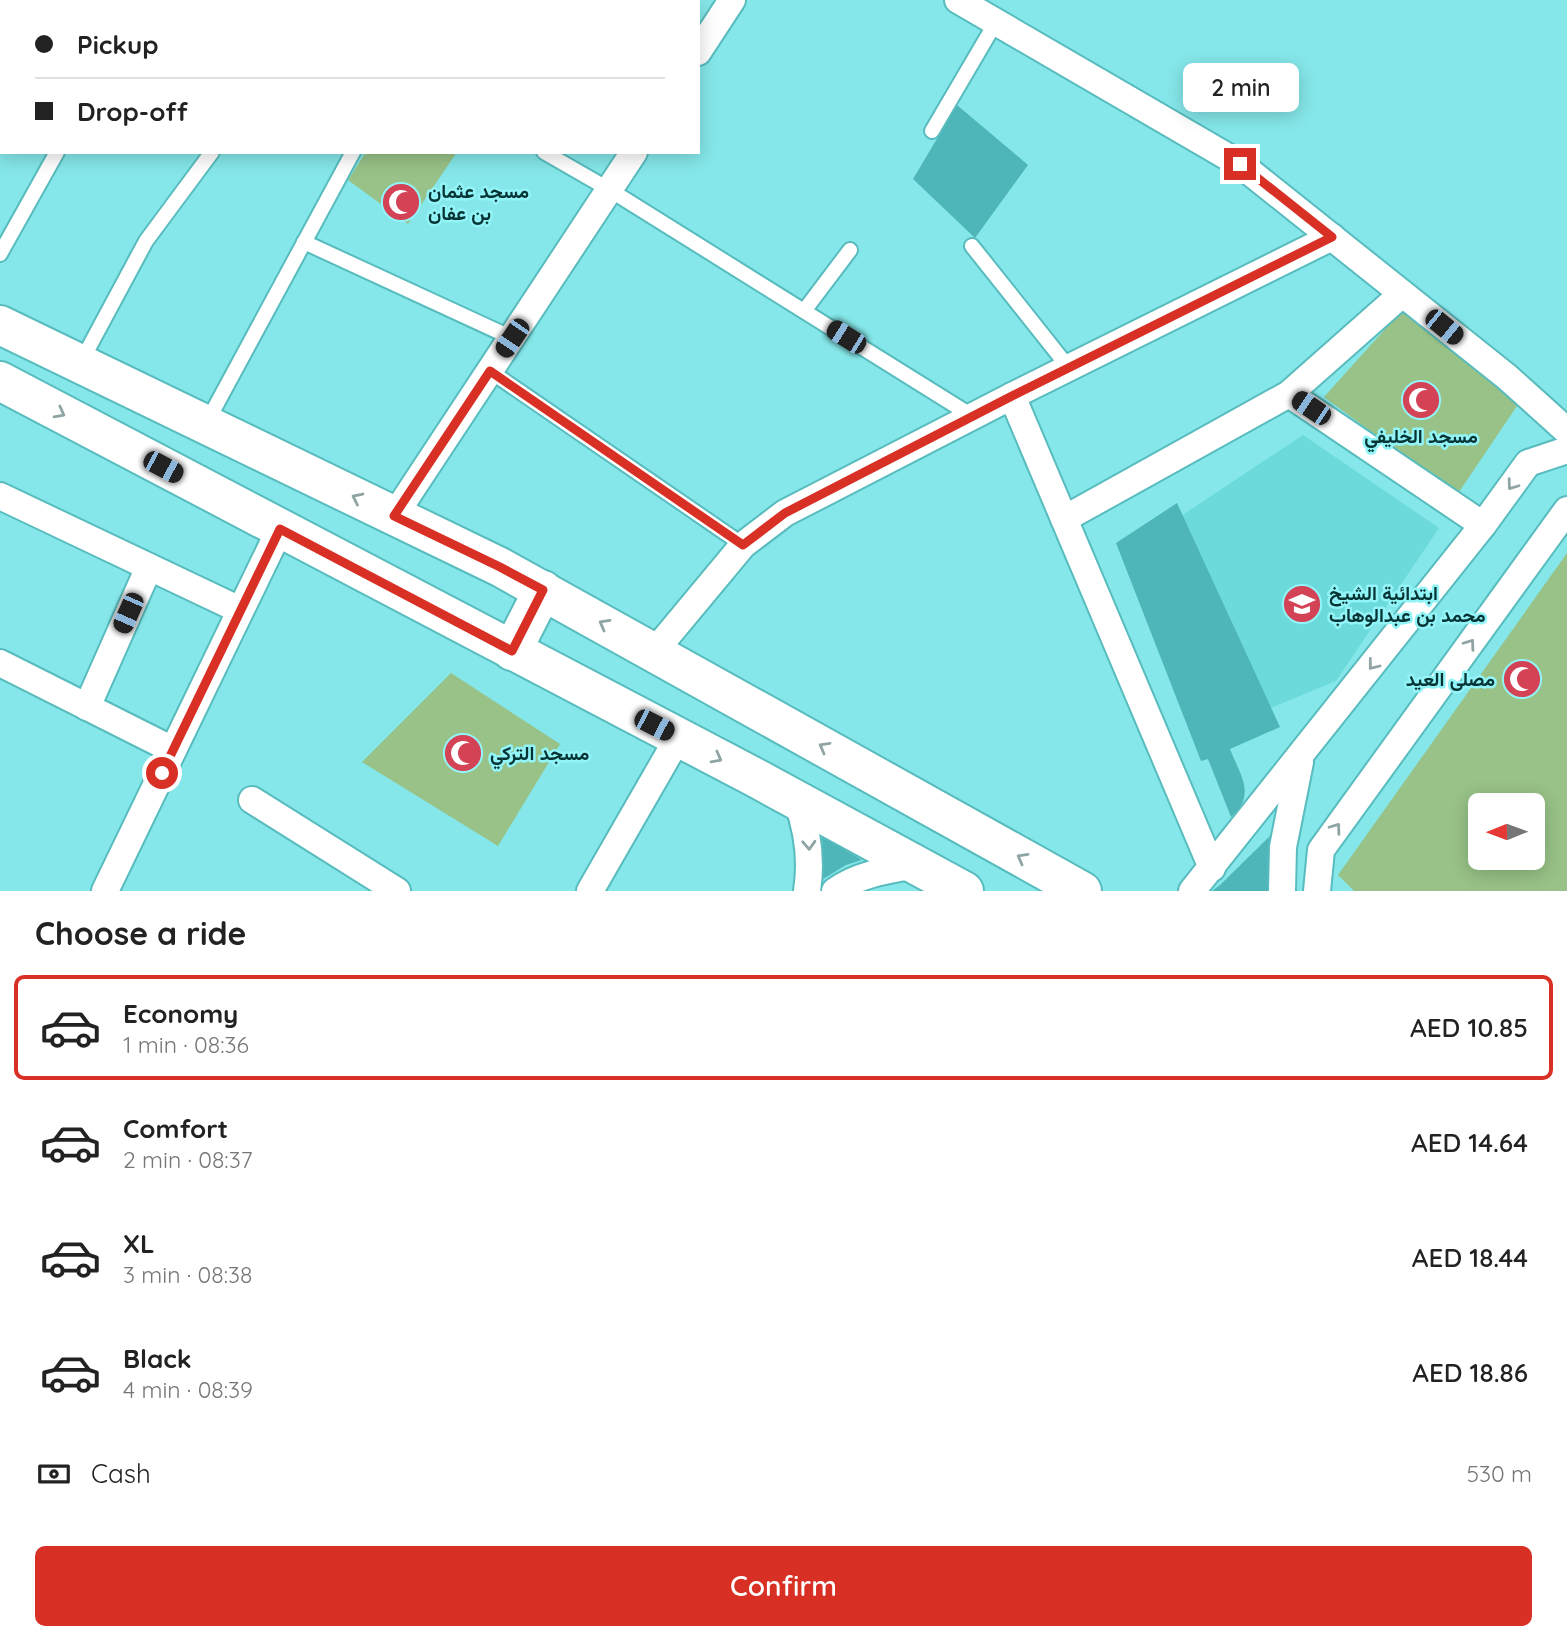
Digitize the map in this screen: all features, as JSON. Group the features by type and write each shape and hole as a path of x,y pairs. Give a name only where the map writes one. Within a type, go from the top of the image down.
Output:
{"street":[{"path":"700,49 732,0"},
{"path":"958,0 1240,164 1507,377 1567,431"},
{"path":"394,516 633,154"},
{"path":"654,652 743,545 785,513 972,416 1332,237"},
{"path":"1064,519 1289,394 1402,294"},
{"path":"0,325 500,567 1082,891"},
{"path":"0,381 678,737 964,891"},
{"path":"1289,394 1483,525"},
{"path":"1012,396 1212,868"},
{"path":"1192,891 1483,525 1528,463 1567,450"},
{"path":"0,496 240,610"},
{"path":"1320,888 1321,850 1567,510"},
{"path":"104,891 280,529"},
{"path":"87,706 149,566"},
{"path":"512,651 543,590"},
{"path":"0,663 173,750"},
{"path":"590,891 678,737"},
{"path":"1282,891 1283,847 1302,754"},
{"path":"252,800 384,887"},
{"path":"797,800 808,831 810,873 807,891"},
{"path":"835,891 877,872 916,865"}],"lane":[{"path":"932,131 996,22"},
{"path":"0,254 56,154"},
{"path":"80,363 146,240 210,154"},
{"path":"206,424 352,154"},
{"path":"547,154 610,190 972,416"},
{"path":"304,242 512,338"},
{"path":"972,246 1069,368"},
{"path":"804,311 850,250"},
{"path":"490,371 743,545"}],"shaded area":[{"path":"957,105 1028,165 975,238 913,179"},
{"name":"ابتدائية الشيخ محمد بن عبدالوهاب","path":"1303,435 1439,528 1336,681 1266,710 1175,520"},
{"path":"1177,503 1280,727 1230,749 1242,776 1245,793 1239,809 1231,817 1208,759 1201,761 1116,543"},
{"path":"1272,834 1268,891 1212,891 1220,885"},
{"path":"822,836 862,860 846,865 820,881"}],"building":[{"name":"مسجد عثمان بن عفان","path":"365,154 456,154 408,224 348,180"},
{"name":"مسجد الخليفي","path":"1404,308 1519,403 1457,495 1324,397"},
{"name":"مصلى العيد","path":"1567,553 1567,891 1354,891 1338,875"},
{"name":"مسجد التركي","path":"451,673 560,744 498,846 362,762"}],"place":[{"name":"مسجد عثمان بن عفان","path":"401,202"},
{"name":"مسجد الخليفي","path":"1421,400"},
{"name":"ابتدائية الشيخ محمد بن عبدالوهاب","path":"1302,604"},
{"name":"مصلى العيد","path":"1522,679"},
{"name":"مسجد التركي","path":"463,753"}],"route":[{"path":"162,773 280,529 512,651 543,590 394,516 490,371 743,545 785,513 1012,396 1332,237 1240,164"}]}
